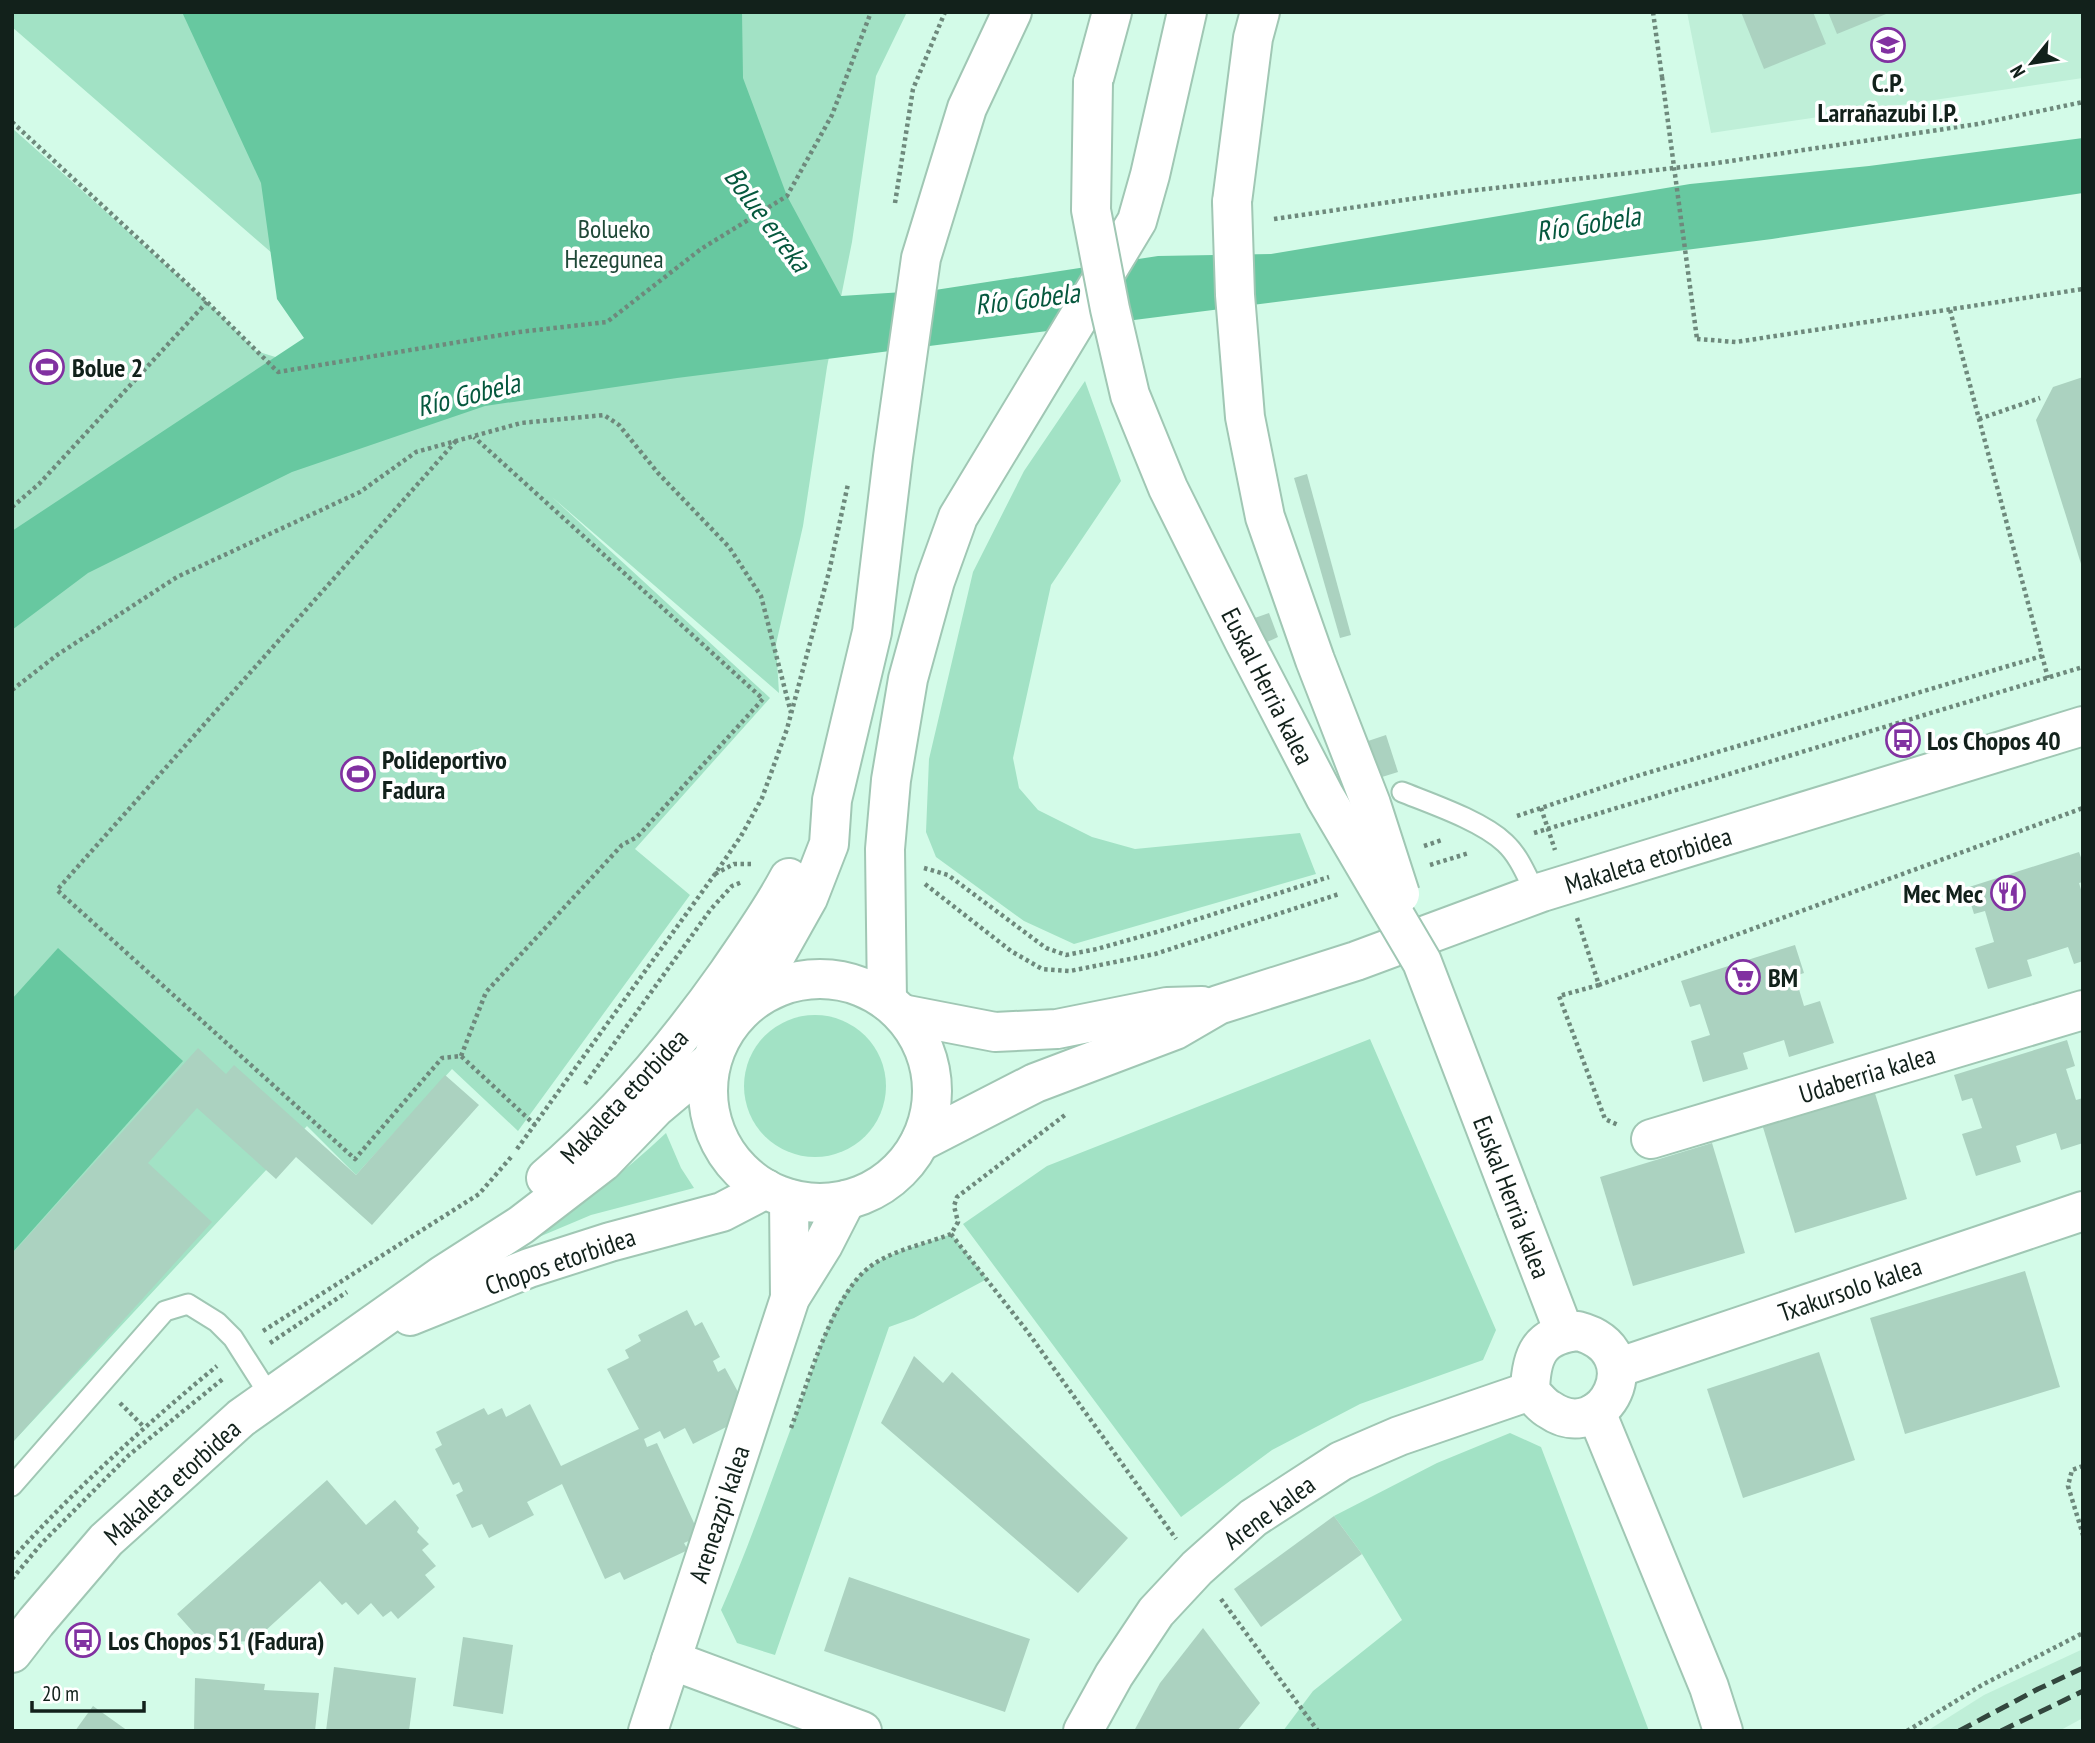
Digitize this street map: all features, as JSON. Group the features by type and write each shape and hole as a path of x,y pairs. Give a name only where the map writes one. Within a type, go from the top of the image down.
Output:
{"street":[{"path":"749,1003 781,985 817,978 854,983 895,1007 918,1036 928,1062 932,1089 929,1116 920,1142 901,1168 876,1188 846,1200 814,1203 778,1194 741,1171 723,1148 711,1121 707,1091 711,1061 725,1029 749,1003 808,898 829,844 832,800 872,632 921,258 967,108 1012,12"},
{"name":"Euskal Herria kalea","path":"1112,12 1093,82 1091,210 1130,395 1168,488 1244,641 1325,797 1422,962 1564,1332"},
{"path":"895,1007 885,849 891,780 908,679 934,581 958,517 1137,221 1187,12"},
{"path":"1260,12 1253,38 1232,202 1235,295 1245,417 1265,517 1315,660 1371,804 1422,962"},
{"name":"Makaleta etorbidea","path":"920,1142 1035,1083 1175,1030 1218,1005 1356,961 1551,890 2083,726"},
{"name":"Makaleta etorbidea","path":"355,1337 403,1279 503,1214 563,1163 631,1097 691,1026 773,909 832,800"},
{"name":"Makaleta etorbidea","path":"895,1007 995,1032 1057,1029 1167,1007 1218,1005"},
{"name":"Udaberria kalea","path":"1651,1139 2083,1010"},
{"name":"Makaleta etorbidea","path":"12,1653 106,1540 241,1418 443,1275 521,1225 603,1162 655,1108 711,1061"},
{"name":"Chopos etorbidea","path":"355,1337 529,1268 778,1194"},
{"name":"Areneazpi kalea","path":"778,1194 790,1298"},
{"name":"Areneazpi kalea","path":"649,1731 790,1298 823,1245 846,1200"},
{"name":"Txakursolo kalea","path":"1617,1368 2083,1211"},
{"path":"1578,1331 1592,1335 1604,1343 1613,1354 1617,1368 1617,1382 1612,1396 1596,1412 1577,1418 1550,1411 1530,1391 1533,1360 1550,1338 1564,1332 1578,1331"},
{"name":"Arene kalea","path":"1083,1731 1114,1675 1156,1612 1197,1567 1254,1518 1341,1461 1399,1436 1530,1391"},
{"path":"1596,1412 1709,1687 1723,1731"},
{"path":"671,1660 862,1731"}],"lane":[{"path":"1402,792 1460,815 1504,842 1551,890"},
{"path":"12,1486 165,1311 188,1304 217,1322 243,1353 270,1396"}],"path":[{"path":"12,121 207,302 278,372 519,332 607,322 701,249 787,196 832,115 871,12"},
{"path":"895,205 912,89 945,12"},
{"path":"1653,12 1697,339 1736,342 2083,289"},
{"path":"1274,219 1459,192 1724,162 1978,124 2083,102"},
{"path":"12,508 39,484 207,302"},
{"path":"1950,310 2048,678"},
{"path":"1979,419 2040,398"},
{"path":"12,690 57,655 177,577 360,492 416,452 522,423 604,415 619,425 658,473 729,547 761,596 791,715"},
{"path":"461,1056 486,992 622,845 637,837 763,699 473,436"},
{"path":"456,441 57,890 355,1159 442,1058 461,1056 535,1125"},
{"path":"12,1579 42,1543 129,1455 288,1314 479,1194 505,1166 715,874 741,836 762,798 791,715 829,572 849,483"},
{"path":"1541,808 1551,890 1599,985"},
{"path":"1651,1139 1605,1119 1559,996 1599,985 2083,808"},
{"path":"715,874 734,864 753,864"},
{"path":"584,1085 711,909 732,886 753,878"},
{"path":"788,1437 831,1323 846,1292 868,1268 893,1254 951,1234 958,1222 954,1206 957,1197 1073,1110"},
{"path":"951,1234 1027,1331 1318,1731"},
{"path":"12,1559 48,1520 144,1427 243,1353 355,1287"},
{"path":"2083,1466 2072,1470 2068,1486 2083,1535"},
{"path":"1907,1731 1982,1685 2083,1633"}],"shaded area":[{"name":"C.P. Larrañazubi I.P.","path":"1687,12 2083,12 2083,78 1711,133"},
{"path":"2083,1649 2083,1718 2059,1731 1927,1731 1984,1695"}],"green space":[{"name":"Polideportivo Fadura","path":"12,12 907,12 876,76 852,242 827,367 803,526 776,644 779,693 552,497 770,698 635,849 690,895 518,1131 452,1069 356,1175 307,1126 12,1443 12,128 207,302 256,351 456,413 12,27"},
{"path":"1085,381 1121,481 1051,585 1013,758 1019,788 1038,810 1092,837 1135,849 1300,833 1316,874 1074,944 1024,921 936,857 926,832 929,759 973,572 1024,471"},
{"path":"815,1015 842,1021 865,1036 880,1059 886,1086 880,1113 865,1136 842,1151 815,1157 788,1151 765,1136 750,1113 744,1086 750,1059 765,1036 788,1021"},
{"path":"1370,1039 1496,1330 1483,1360 1360,1404 1272,1450 1181,1517 963,1224 1047,1166"},
{"path":"666,1133 681,1168 694,1188 591,1215 527,1242 599,1190"},
{"path":"951,1234 987,1279 914,1318 889,1327 775,1655 737,1643 721,1610 835,1311 855,1281 876,1262"},
{"path":"1510,1433 1541,1447 1649,1731 1283,1731 1313,1691 1402,1620 1362,1554 1334,1516 1437,1463"}],"water":[{"name":"Bolueko Hezegunea","path":"182,12 742,12 743,78 787,196 841,296 935,290 1158,256 1271,254 1690,184 1869,166 2083,138 2083,193 1772,239 677,378 485,406 292,472 88,573 12,630 12,531 304,338 277,299 261,183"},
{"path":"58,948 183,1061 12,1253 12,999"}],"building":[{"path":"1741,12 1813,12 1826,44 1764,69"},
{"path":"1828,12 1891,12 1837,34"},
{"path":"2083,377 2082,567 2036,420 2053,387"},
{"path":"1307,474 1351,635 1340,638 1294,478"},
{"path":"1269,613 1278,637 1263,644 1249,620"},
{"path":"1386,735 1398,772 1382,777 1368,741"},
{"path":"2079,852 2083,863 2083,882 2079,883 2083,896 2083,961 2074,964 2068,947 2027,960 2032,976 1988,989 1975,948 1994,942 1985,911 1974,914 1966,888"},
{"path":"1795,945 1804,973 1795,976 1804,1006 1820,1001 1834,1043 1789,1057 1784,1040 1743,1053 1748,1069 1703,1082 1691,1041 1710,1035 1700,1004 1690,1007 1681,981"},
{"path":"2067,1040 2075,1066 2066,1069 2076,1100 2083,1098 2083,1143 2061,1150 2056,1133 2016,1146 2021,1162 1976,1176 1962,1134 1982,1128 1972,1098 1962,1101 1954,1075"},
{"path":"198,1048 226,1074 234,1065 356,1175 445,1075 479,1105 372,1225 296,1157 276,1179 197,1108 148,1163 212,1222 12,1443 12,1254"},
{"path":"1874,1090 1907,1199 1795,1233 1762,1124"},
{"path":"1712,1143 1745,1253 1633,1286 1600,1177"},
{"path":"2025,1271 2060,1387 1905,1434 1870,1318"},
{"path":"687,1310 695,1326 702,1322 720,1357 713,1361 718,1372 725,1368 744,1403 740,1420 693,1444 685,1428 664,1439 660,1431 644,1439 647,1447 657,1443 700,1536 684,1543 688,1550 624,1580 620,1572 605,1579 562,1484 527,1502 534,1515 489,1538 482,1524 472,1528 456,1495 463,1491 459,1482 453,1485 435,1449 442,1445 436,1432 484,1408 488,1415 502,1408 506,1417 530,1404 561,1466 639,1429 607,1369 629,1358 625,1350 641,1341 638,1335"},
{"path":"1819,1352 1855,1460 1743,1498 1707,1389"},
{"path":"914,1356 943,1383 952,1372 1128,1538 1078,1593 881,1423"},
{"path":"327,1480 366,1525 395,1500 419,1528 417,1532 429,1544 422,1550 436,1566 425,1575 435,1587 398,1619 391,1611 383,1617 371,1603 358,1615 346,1602 342,1605 320,1581 254,1641 203,1643 177,1614"},
{"path":"1334,1516 1362,1554 1261,1627 1234,1589"},
{"path":"849,1577 1030,1639 1005,1712 824,1651"},
{"path":"1203,1628 1260,1703 1237,1731 1134,1731 1160,1683"},
{"path":"463,1637 513,1645 503,1714 453,1706"},
{"path":"334,1667 416,1678 409,1731 326,1731"},
{"path":"195,1678 265,1684 264,1690 319,1693 315,1731 194,1731"},
{"path":"93,1706 128,1731 75,1731"}],"railway":[{"path":"1959,1731 2083,1668"},
{"path":"2001,1731 2083,1691"}],"place":[{"name":"C.P. Larrañazubi I.P.","path":"1888,45"},
{"name":"Bolue 2","path":"47,367"},
{"name":"Los Chopos 40","path":"1903,740"},
{"name":"Polideportivo Fadura","path":"358,774"},
{"name":"Mec Mec","path":"2008,893"},
{"name":"BM","path":"1743,977"},
{"name":"Los Chopos 51 (Fadura)","path":"83,1640"}],"water label":[{"name":"Bolue erreka","path":"768,219"},
{"name":"Río Gobela","path":"1588,223"},
{"name":"Río Gobela","path":"1027,298"},
{"name":"Río Gobela","path":"468,394"}]}
